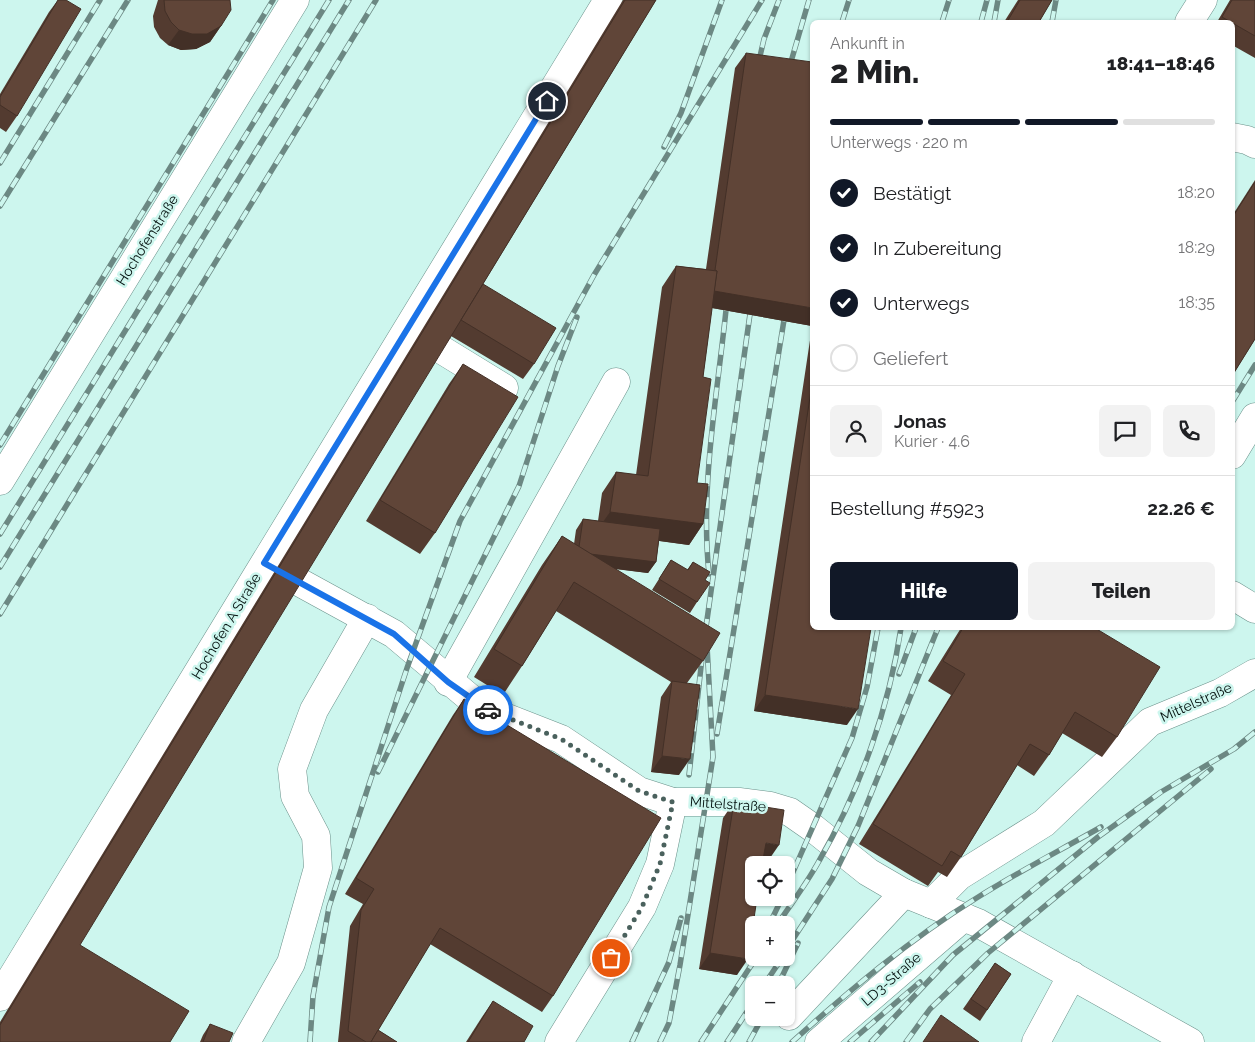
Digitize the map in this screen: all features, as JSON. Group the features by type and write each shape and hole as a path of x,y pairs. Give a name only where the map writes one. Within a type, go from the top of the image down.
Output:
{"street":[{"name":"Hochofenstraße","path":"0,481 295,0"},
{"name":"Hochofen A Straße","path":"0,997 608,0"},
{"path":"1190,20 1203,0"},
{"path":"1235,138 1247,140 1255,144"},
{"path":"445,268 469,283"},
{"path":"407,329 504,388"},
{"path":"448,682 616,382"},
{"path":"1235,450 1255,417"},
{"name":"Mittelstraße","path":"264,563 367,618 413,649 448,682 492,712 544,731 575,747 639,791 673,802 739,802 770,806 790,812 868,872 904,893 964,917 1072,974 1190,1042"},
{"path":"1235,597 1255,609"},
{"path":"246,1042 291,963 318,868 316,836 295,796 292,770 314,710 367,618"},
{"name":"Mittelstraße","path":"931,904 959,876 1044,823 1150,722 1220,693 1255,673"},
{"path":"559,1042 642,907 660,864 673,802"},
{"path":"795,1010 904,893"},
{"name":"LD3-Straße","path":"819,1042 964,917"},
{"path":"1036,1042 1072,974"}],"building":[{"path":"58,0 66,0 81,9 17,116 0,105 0,97"},
{"path":"164,0 230,0 231,10 221,26 207,34 192,34 179,30 171,22 165,11"},
{"path":"625,0 656,0 80,945 189,1011 170,1042 0,1042 0,1025"},
{"path":"1020,0 1052,0 1040,20 1008,20"},
{"path":"1232,0 1255,0 1255,36 1235,24 1235,20 1227,20 1222,17"},
{"path":"746,53 810,62 810,308 714,291 717,271 715,270"},
{"path":"1255,182 1255,339 1235,371 1235,213"},
{"path":"676,266 717,271 703,377 711,379 697,483 708,484 703,524 610,512 616,472 648,476"},
{"path":"483,284 556,328 534,364 461,320"},
{"path":"463,364 518,397 435,533 380,500"},
{"path":"810,397 810,630 871,630 858,709 765,695"},
{"path":"583,519 660,529 656,562 590,554 579,547"},
{"path":"562,536 720,633 703,661 574,582 522,666 494,649"},
{"path":"671,560 688,570 693,562 710,572 705,580 710,583 697,602 659,579"},
{"path":"962,630 1098,630 1160,667 1117,737 1075,712 1049,755 1030,744 961,857 951,851 942,866 873,824 965,674 943,661"},
{"path":"672,681 700,685 690,759 662,756"},
{"path":"464,699 661,818 553,996 440,928 371,1042 366,1042 348,1031 361,910 374,889 356,878"},
{"path":"734,802 784,810 779,845 766,843 764,856 745,856 745,906 756,906 754,916 745,916 745,959 710,953"},
{"path":"995,963 1011,974 987,1010 971,999"},
{"path":"493,1001 533,1026 524,1042 468,1042"},
{"path":"941,1015 979,1042 923,1042"},
{"path":"210,1024 233,1033 229,1042 203,1042"},
{"path":"378,1030 397,1042 371,1042"}],"railway":[{"path":"0,163 100,0"},
{"path":"0,206 128,0"},
{"path":"0,445 273,0"},
{"path":"0,534 329,0"},
{"path":"0,567 349,0"},
{"path":"0,614 376,0"},
{"path":"664,147 681,113 722,0"},
{"path":"310,1042 313,996 329,907 407,668 460,521 594,275 762,0"},
{"path":"757,69 764,39 779,0"},
{"path":"788,72 809,0"},
{"path":"843,20 849,0"},
{"path":"943,20 949,0"},
{"path":"982,20 987,0"},
{"path":"994,20 998,0"},
{"path":"1052,20 1056,0"},
{"path":"709,574 707,541 708,475 726,310"},
{"path":"660,1042 669,1023 680,965 713,757 706,627 750,314"},
{"path":"378,772 519,486 558,366 577,317"},
{"path":"717,734 784,320"},
{"path":"1235,397 1255,365"},
{"path":"795,868 852,738 867,687 878,630"},
{"path":"783,916 819,861 834,834 860,777 881,718 896,658 901,630"},
{"path":"899,674 915,630"},
{"path":"795,936 832,879 858,826 937,630"},
{"path":"689,775 702,658"},
{"path":"871,1042 953,955 1098,837 1161,792 1234,749 1255,732"},
{"path":"906,1042 930,1009 988,953 1211,769"},
{"path":"792,1042 836,1003 927,931 990,889 1101,827"},
{"path":"773,916 778,906"},
{"path":"632,1042 669,962 681,918"},
{"path":"782,976 798,943"},
{"path":"701,1042 751,966"},
{"path":"770,976 777,966"},
{"path":"850,1042 920,982"},
{"path":"727,1042 745,1015"},
{"path":"749,1042 758,1026"}],"way so far":[{"path":"488,710 561,739 639,791 673,802 660,864 642,907 611,958"}],"route":[{"path":"488,710 448,682 394,634 264,563 547,101"}]}
